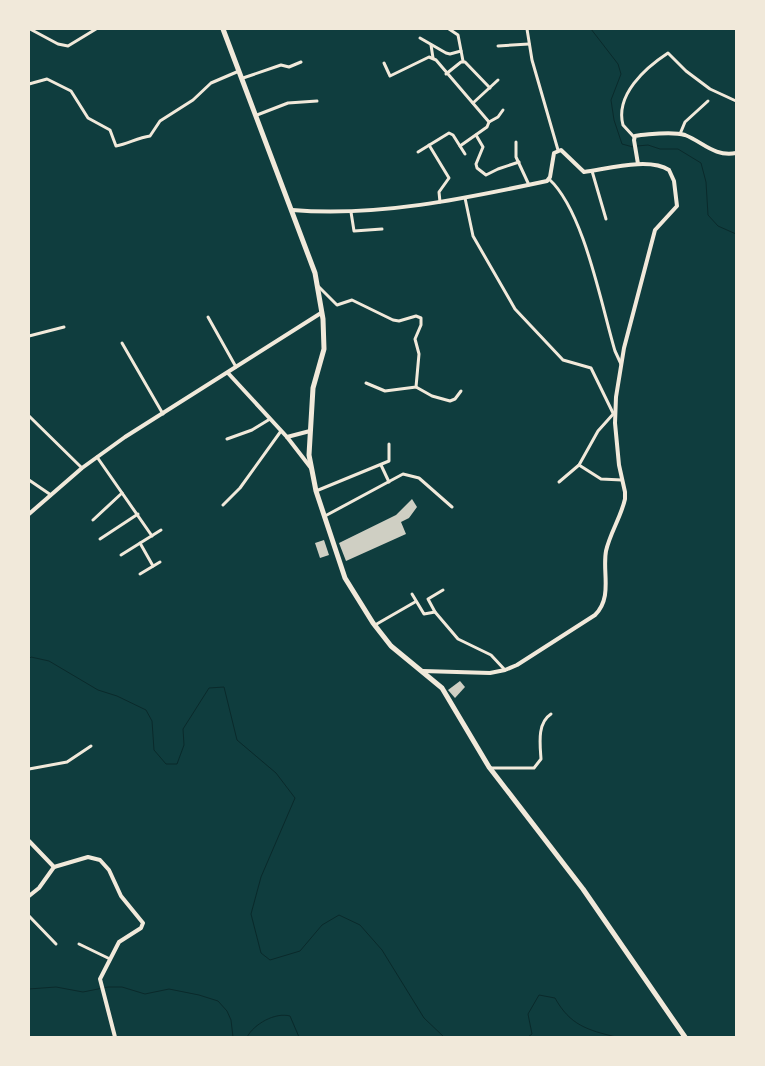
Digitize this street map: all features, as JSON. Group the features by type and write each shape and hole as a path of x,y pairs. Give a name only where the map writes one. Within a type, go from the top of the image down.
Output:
{"highway":[{"path":"223,29 310,256 318,286 324,349 315,379 310,431 311,468 316,491 345,578 391,646 434,679 450,699 488,768 583,889 686,1037"}],"street":[{"path":"30,29 63,46 73,44 96,29"},
{"path":"449,29 458,35 463,61 490,88"},
{"path":"527,29 529,44 558,150"},
{"path":"83,30 86,35"},
{"path":"420,38 450,54 461,51"},
{"path":"498,46 529,44"},
{"path":"431,45 433,58 488,122"},
{"path":"638,164 634,137 623,125 623,105 638,76 668,53 686,72 710,89 736,101"},
{"path":"384,63 390,76 426,58 433,58"},
{"path":"446,74 463,61"},
{"path":"243,78 280,65 288,67 301,62"},
{"path":"29,84 47,79 67,88 88,118 110,130 116,146 125,144 138,137 150,136 160,121 193,100 211,83 239,70"},
{"path":"473,103 498,80"},
{"path":"257,115 288,103 317,101"},
{"path":"680,134 685,122 708,101"},
{"path":"460,146 487,127 488,122 498,117 503,110"},
{"path":"418,152 449,133 453,135 465,154"},
{"path":"634,137 641,135 680,134 721,154 736,153"},
{"path":"476,135 482,147 476,164 481,172 486,175 519,162"},
{"path":"516,142 515,153 529,185"},
{"path":"429,145 449,178 439,192 440,202"},
{"path":"423,671 490,672 505,670 517,665 599,611 605,594 607,548 625,499 619,465 614,412 624,348 653,236 663,219 674,210 678,202 668,170 659,166 638,164 592,171 581,170 564,151 558,150"},
{"path":"549,179 552,156 558,150"},
{"path":"592,171 606,219"},
{"path":"292,210 351,212 440,202 529,185 549,179"},
{"path":"549,179 562,192 586,249 615,351 622,365"},
{"path":"465,198 473,236 510,303 563,360 592,368 614,412"},
{"path":"351,212 354,230 382,229"},
{"path":"318,286 337,305 352,300 393,320 419,316 421,325 415,339 419,354 416,387"},
{"path":"29,514 97,457 321,313"},
{"path":"208,317 236,367"},
{"path":"29,336 64,327"},
{"path":"122,343 163,414"},
{"path":"228,373 287,437 311,468"},
{"path":"366,384 384,391 416,387 432,396 450,401 455,399 461,391"},
{"path":"559,482 579,465 598,432 614,412"},
{"path":"29,416 82,468"},
{"path":"227,439 247,432 270,419"},
{"path":"223,505 240,488 281,431"},
{"path":"287,437 310,431"},
{"path":"316,491 381,465 390,459 389,444"},
{"path":"97,457 152,536"},
{"path":"381,465 389,482"},
{"path":"579,465 602,479 622,480"},
{"path":"324,516 403,474 415,476 442,496 452,507"},
{"path":"29,480 51,495"},
{"path":"93,520 122,493"},
{"path":"100,539 138,514"},
{"path":"121,555 161,530"},
{"path":"140,543 153,566"},
{"path":"140,574 160,562"},
{"path":"443,590 428,599 435,612 458,638 491,655 505,670"},
{"path":"412,594 415,602 425,615 435,612"},
{"path":"375,625 415,602"},
{"path":"488,768 502,770 511,767 534,768 541,758 540,740 544,721 551,714"},
{"path":"29,769 67,762 91,746"},
{"path":"29,841 54,866"},
{"path":"29,896 39,888 54,866 82,858 96,858 106,865 127,905 140,917 143,924 119,942 100,983 115,1037"},
{"path":"29,916 56,944"},
{"path":"79,944 110,959"}],"building":[{"path":"412,499 417,507 409,518 401,522 406,534 346,561 339,543 396,515"},
{"path":"324,540 329,555 320,558 315,543"},
{"path":"460,681 465,687 455,698 448,690"}],"waterway":[{"path":"591,29 618,64 621,74 611,100 614,120 622,144 633,147"},
{"path":"637,146 648,145 660,149 678,149 701,163 706,182 708,215 718,226 736,234"},
{"path":"29,659 31,657 49,661 98,690 117,696 146,710 152,721 154,750 166,764 177,764 184,745 183,729 209,688 224,687 237,740 276,773 295,798 261,877 251,914 261,953 270,960 300,951 322,925 339,915 360,925 382,950 424,1018 444,1037"},
{"path":"29,989 56,987 83,992 108,987 122,987 145,994 169,989 199,995 218,1001 227,1011 231,1020 233,1037"},
{"path":"528,1037 532,1034 528,1014 539,995 555,998 567,1014 580,1025 596,1032 616,1037"},
{"path":"247,1037 250,1032 266,1020 284,1015 290,1016 299,1037"}]}
